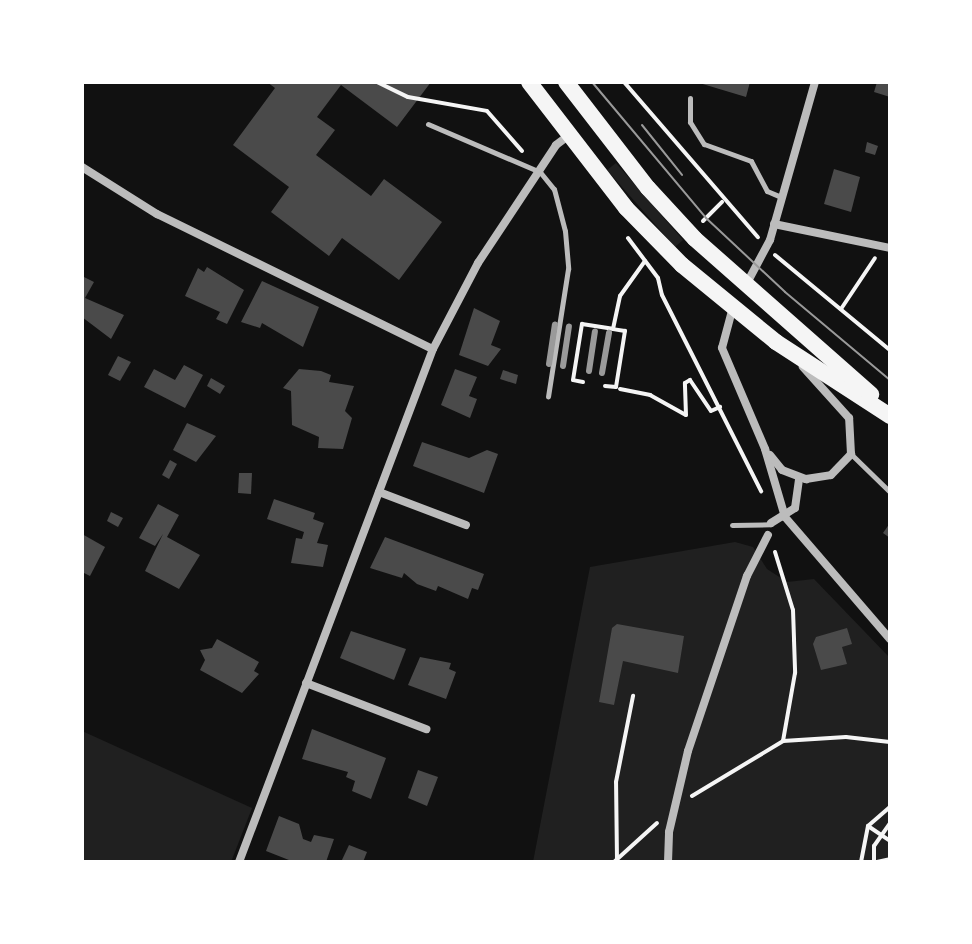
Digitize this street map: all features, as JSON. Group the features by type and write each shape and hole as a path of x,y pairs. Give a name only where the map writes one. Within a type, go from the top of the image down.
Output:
{"main road":[{"path":"529,82 568,136 652,237 776,342 890,414"},
{"path":"566,82 648,188 890,414"}],"street":[{"path":"747,283 767,246 815,82"},
{"path":"239,862 433,349 478,263 568,136"},
{"path":"82,167 157,214 433,349"},
{"path":"774,224 890,248"},
{"path":"733,307 722,348 765,449 785,517 890,639"},
{"path":"765,449 782,470 799,478 831,475 851,454 852,431 842,407 776,342"},
{"path":"771,523 795,508 799,478"},
{"path":"379,492 466,525"},
{"path":"668,862 669,832 688,751 747,576 768,535"},
{"path":"306,683 426,729"}],"lane":[{"path":"690,98 690,122 704,144 751,161 767,191 782,197"},
{"path":"428,124 540,172 554,189 565,231 568,269 548,396"},
{"path":"851,454 890,492"},
{"path":"732,525 771,523"}],"path":[{"path":"377,82 408,97 487,111 524,153 530,154"},
{"path":"624,82 722,202 767,246 890,350"},
{"path":"703,221 722,202"},
{"path":"841,309 875,257"},
{"path":"613,329 620,296 645,261"},
{"path":"658,278 662,295 720,407 771,523"},
{"path":"583,382 573,380 582,324 625,331 616,387 605,386"},
{"path":"620,389 650,395 686,415 685,383 690,380 711,411 720,407"},
{"path":"768,535 793,610 795,673 783,741"},
{"path":"616,861 616,782 633,696"},
{"path":"724,773 783,741 846,737 890,742"},
{"path":"861,862 868,826 890,807"},
{"path":"890,823 879,834 876,862 890,860 890,850"},
{"path":"868,826 890,841"},
{"path":"616,861 646,831"}],"shaded area":[{"path":"616,163 683,240 675,247 607,170"},
{"path":"735,542 753,547 767,569 787,582 814,579 890,658 890,862 533,862 590,567"},
{"path":"82,731 252,808 231,862 82,862"}],"building":[{"path":"267,82 431,82 397,127 341,85 317,117 335,130 316,155 371,196 384,179 442,222 399,280 342,238 329,256 271,212 289,187 233,145 275,88"},
{"path":"696,82 750,82 746,97"},
{"path":"877,82 890,82 890,97 874,92"},
{"path":"867,142 878,146 875,155 865,152"},
{"path":"834,169 860,177 851,212 824,204"},
{"path":"207,267 244,290 227,324 216,319 220,312 185,296 198,268 204,272"},
{"path":"82,276 94,282 85,298 124,315 111,339 82,317"},
{"path":"262,281 319,307 303,347 262,323 260,328 241,322"},
{"path":"474,308 500,321 491,345 501,349 488,366 459,355"},
{"path":"118,356 131,362 120,381 108,375"},
{"path":"184,365 203,375 185,408 144,387 154,369 175,380"},
{"path":"299,369 321,371 331,375 329,382 354,386 345,411 352,418 343,449 318,448 319,437 292,425 291,391 283,388"},
{"path":"455,369 477,377 469,396 477,399 470,418 441,405"},
{"path":"503,370 518,375 516,384 500,379"},
{"path":"211,378 225,386 220,394 207,386"},
{"path":"187,423 216,436 196,462 173,450"},
{"path":"422,442 469,458 487,450 498,454 484,493 413,466"},
{"path":"170,460 177,464 169,479 162,475"},
{"path":"239,473 252,473 251,494 238,493"},
{"path":"274,499 315,513 313,519 324,523 317,543 328,545 323,567 291,563 296,538 302,539 304,532 267,519"},
{"path":"158,504 179,515 167,537 200,555 179,589 145,571 163,534 155,546 139,538"},
{"path":"111,512 123,518 118,527 107,521"},
{"path":"890,523 890,538 883,533"},
{"path":"82,534 105,547 90,576 82,572"},
{"path":"385,537 484,574 478,590 472,588 468,599 438,586 436,591 417,584 404,573 402,578 370,568"},
{"path":"617,624 684,636 678,673 623,661 614,705 599,702 612,628"},
{"path":"847,628 852,644 842,647 847,664 821,670 813,644 816,637"},
{"path":"351,631 406,649 394,680 340,658"},
{"path":"217,639 259,662 254,671 259,674 242,693 200,670 205,660 200,650 212,648"},
{"path":"420,657 451,663 449,669 456,672 446,699 408,685"},
{"path":"312,729 386,758 371,799 352,791 355,781 346,777 348,772 302,759"},
{"path":"418,770 438,777 427,806 408,798"},
{"path":"279,816 299,824 303,839 311,842 314,835 334,839 326,862 294,862 266,851"},
{"path":"349,845 367,852 363,862 341,862"}],"tram line":[{"path":"592,82 706,218 785,292 890,380"},
{"path":"642,125 682,175"}],"railway":[{"path":"549,364 555,324"},
{"path":"563,366 569,326"},
{"path":"589,371 595,331"},
{"path":"602,373 609,333"}]}
